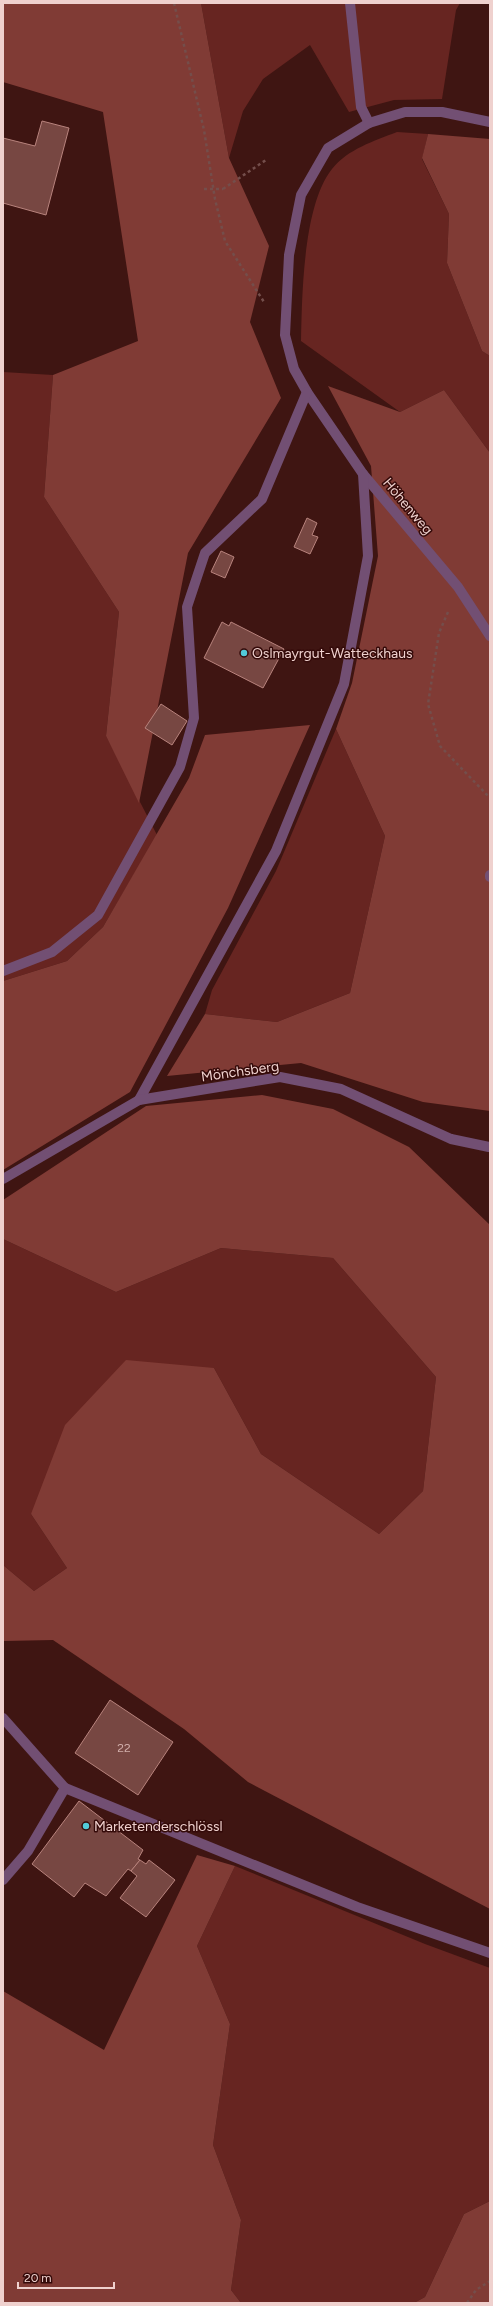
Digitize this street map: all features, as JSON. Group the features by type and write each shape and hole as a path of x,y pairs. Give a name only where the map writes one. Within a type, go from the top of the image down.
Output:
{"street":[{"path":"350,3 362,107 369,123"},
{"name":"Höhenweg","path":"490,122 442,112 405,112 369,123 328,148 301,195 289,255 285,334 294,369 307,392 363,474 458,587 490,636"},
{"path":"3,971 52,952 98,915 180,767 194,718 187,607 205,553 262,499 307,392"},
{"path":"139,1100 276,851 344,684 368,556 363,474"},
{"name":"Mönchsberg","path":"3,1179 139,1100 280,1077 341,1089 451,1139 490,1147"},
{"path":"490,1140 490,1152"},
{"path":"3,1718 65,1788 357,1907 490,1953"},
{"path":"3,1880 28,1852 65,1788"}],"path":[{"path":"174,3 204,130 215,199 225,241 285,334"},
{"path":"204,189 223,189 266,160"},
{"path":"458,587 439,633 428,704 440,746 490,798"},
{"path":"467,2303 476,2290 490,2281"}],"shaded area":[{"path":"3,3 201,3 229,158 269,246 250,322 281,398 188,553 139,803 106,736 119,612 44,497 53,375 138,341 103,112 3,82"},
{"path":"201,3 460,3 456,10 442,99 394,100 349,112 310,45 263,79 243,111 229,158"},
{"path":"397,132 428,134 422,159 449,214 447,263 482,351 490,356 490,453 444,390 400,412 301,341 302,300 306,252 315,205 322,185 332,169 346,156 362,146"},
{"path":"428,134 490,139 490,356 482,351 447,263 449,214 422,158"},
{"path":"3,372 53,375 44,497 119,612 106,736 157,835 103,927 67,961 3,981"},
{"path":"328,386 400,412 444,390 490,453 490,1111 423,1102 301,1063 167,1076 205,1014 277,1022 350,993 385,836 336,729 352,683 378,556 371,466"},
{"path":"310,725 228,908 130,1092 3,1170 3,981 67,961 103,927 189,778 205,735"},
{"path":"336,729 385,836 350,993 277,1022 205,1014 212,990 276,871"},
{"path":"262,1095 333,1109 409,1147 490,1225 490,1909 248,1782 184,1729 53,1640 3,1641 3,1565 34,1591 67,1568 31,1514 65,1425 126,1360 214,1368 261,1454 379,1534 423,1491 436,1377 333,1258 221,1248 116,1292 3,1239 3,1200 146,1106"},
{"path":"3,1239 116,1292 221,1248 333,1258 436,1377 423,1491 379,1534 261,1454 214,1368 31,1514 67,1568 34,1591 3,1565"},
{"path":"197,1855 235,1866 197,1946 230,2024 213,2145 241,2220 231,2290 241,2303 3,2303 3,1991 104,2050"},
{"path":"235,1866 425,1944 490,1968 490,2201 464,2214 425,2297 414,2303 241,2303 231,2290 241,2220 213,2145 230,2024 197,1946"},
{"path":"490,2201 490,2303 414,2303 425,2297 464,2214"}],"building":[{"path":"42,121 69,128 46,215 3,203 3,138 35,146"},
{"path":"307,518 317,523 312,535 318,537 310,554 294,547"},
{"path":"221,551 234,557 225,578 211,572"},
{"name":"Oslmayrgut-Watteckhaus","path":"222,622 229,626 231,622 284,649 263,688 204,658"},
{"path":"161,704 187,721 172,745 145,728"},
{"path":"110,1700 173,1742 138,1795 75,1753"},
{"name":"Marketenderschlössl","path":"79,1801 143,1850 138,1859 140,1860 131,1871 128,1869 106,1896 85,1883 74,1897 32,1864"},
{"path":"140,1860 146,1864 149,1860 175,1880 146,1917 120,1898 137,1876 131,1871"}],"place":[{"name":"Oslmayrgut-Watteckhaus","path":"244,653"},
{"name":"Marketenderschlössl","path":"86,1826"}]}
